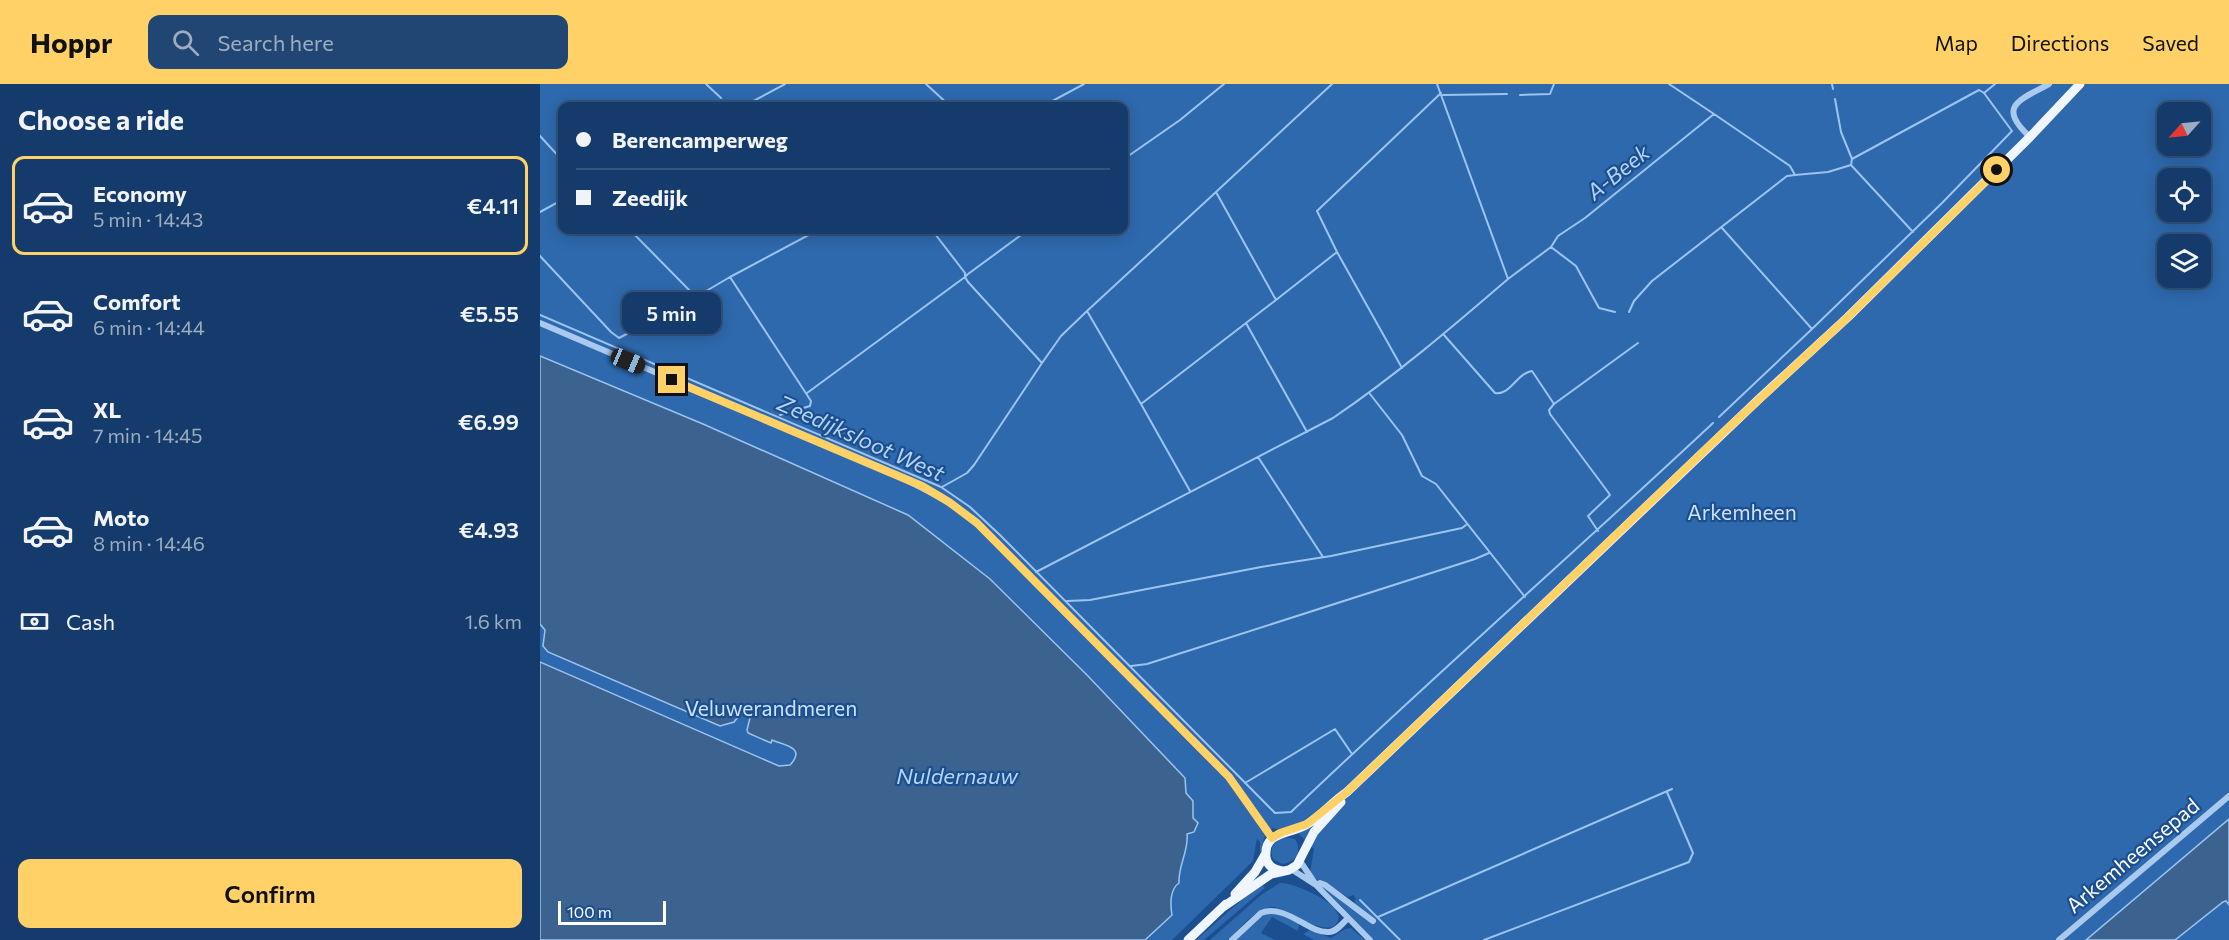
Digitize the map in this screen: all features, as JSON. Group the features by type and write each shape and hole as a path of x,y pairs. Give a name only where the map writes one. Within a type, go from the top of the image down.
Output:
{"main road":[{"path":"1188,940 1255,872 1272,838 1307,824 1347,792 1727,429 1848,317 2030,137 2080,84"},
{"path":"1223,907 1262,879 1286,870 1302,856 1314,832 1347,792"},
{"path":"1290,831 1301,836 1305,843 1302,856"},
{"path":"1266,852 1269,866 1286,870"}],"street":[{"path":"2030,137 2016,123 2013,115 2014,107 2020,100 2049,84"},
{"path":"540,323 912,482 949,502 977,523 1229,777 1272,838"},
{"name":"Arkemheensepad","path":"2059,940 2229,796"},
{"path":"1302,856 1316,885 1370,940"},
{"path":"1286,870 1316,885 1320,883 1325,885 1373,921"},
{"path":"1232,940 1261,913 1267,911 1280,912 1326,932 1335,930 1348,918"}],"green space":[{"name":"Arkemheen","path":"540,84 2229,84 2229,940 1374,940 1325,889 1374,919 1354,903 1356,898 1353,895 1348,897 1314,878 1310,872 1314,849 1291,826 1272,828 1264,838 1260,855 1260,842 1257,838 1253,861 1172,940 540,940 540,357 866,497 703,424 540,356","holes":["981,574 990,579 1148,740"]},
{"path":"1283,837 1295,839 1298,852 1294,859 1282,864 1273,859 1272,849 1275,843"},
{"path":"1261,883 1265,888 1204,940 1196,940"},
{"path":"1280,883 1297,887 1320,897 1336,911 1339,918 1335,925 1328,928 1316,926 1275,907 1268,907 1255,914 1228,940 1210,940 1261,895"},
{"path":"1267,914 1281,915 1299,924 1298,931 1272,917 1261,933 1275,940 1236,940 1259,918"},
{"path":"1351,928 1365,940 1314,940 1303,934 1310,930 1331,938"}],"water":[{"name":"Nuldernauw","path":"540,356 703,424 908,515 990,579 1087,675 1185,778 1186,793 1193,801 1193,818 1198,823 1194,832 1187,834 1179,883 1171,897 1172,915 1145,940 540,940 540,662 779,766 790,765 796,754 795,750 787,745 772,740 771,743 748,733 750,718 746,713 741,713 734,722 720,726 548,652 543,646 545,630 540,624"},
{"path":"2229,819 2229,905 2226,901 2223,902 2175,940 2086,940"}],"waterway":[{"path":"706,84 721,98"},
{"path":"751,102 785,84"},
{"path":"926,84 946,102"},
{"path":"1050,102 1084,84"},
{"path":"1128,156 1180,120 1224,84"},
{"path":"1216,192 1332,84"},
{"name":"A-Beek","path":"1437,84 1508,279 1551,247 1558,236 1585,218 1714,114 1790,166 1795,175 1828,172 1851,165 1913,232"},
{"path":"1520,95 1550,94 1554,84"},
{"path":"1669,84 1714,114"},
{"path":"1832,84 1833,89"},
{"path":"1984,93 1995,84"},
{"path":"1722,228 1812,329 1942,203 2012,131 1984,93 1979,90 1852,159 1851,165"},
{"path":"1402,368 1337,252 1317,211 1441,93"},
{"path":"1443,95 1507,94"},
{"path":"1835,99 1841,132 1852,159"},
{"path":"540,136 558,156"},
{"path":"1629,312 1634,301 1652,281 1787,176 1795,175"},
{"path":"1141,404 1087,311 1216,192 1276,300 1246,323"},
{"path":"540,212 558,202"},
{"path":"540,256 619,338 696,297 634,234"},
{"path":"730,277 811,234"},
{"path":"807,393 965,277 965,273 935,234"},
{"path":"1023,234 968,274 965,277 968,282 1042,363 1061,336 1087,311"},
{"path":"1551,247 1576,266 1599,308 1615,312"},
{"path":"1276,300 1337,252"},
{"path":"696,297 730,277 811,401 810,406 780,415"},
{"path":"1036,572 1333,418 1401,368 1508,279"},
{"name":"Zeedijksloot West","path":"540,315 941,487 970,507 1000,535 1275,813 1291,812 1713,423"},
{"path":"1190,491 1141,404 1246,323 1307,432"},
{"path":"1719,417 1812,329"},
{"path":"1444,335 1495,393 1505,391 1522,376 1532,371 1554,404 1549,410 1550,414 1610,495 1588,516 1598,531"},
{"path":"1554,404 1638,343"},
{"path":"942,487 967,473 974,465 1042,363"},
{"path":"1370,394 1402,435 1422,476 1436,484 1525,597"},
{"path":"1258,457 1323,557"},
{"path":"1067,601 1090,600 1331,556 1462,528 1466,525"},
{"path":"1131,666 1147,664 1489,553"},
{"path":"1245,783 1335,729 1352,754"},
{"path":"1378,917 1672,789"},
{"path":"1484,940 1689,862 1693,853 1667,792"},
{"path":"1360,900 1400,940"}],"route":[{"path":"672,380 922,486 977,523 1229,777 1272,838 1307,824 1347,792 1727,429 1848,317 1997,170"}],"park label":[{"name":"Veluwerandmeren","path":"771,709"}]}
